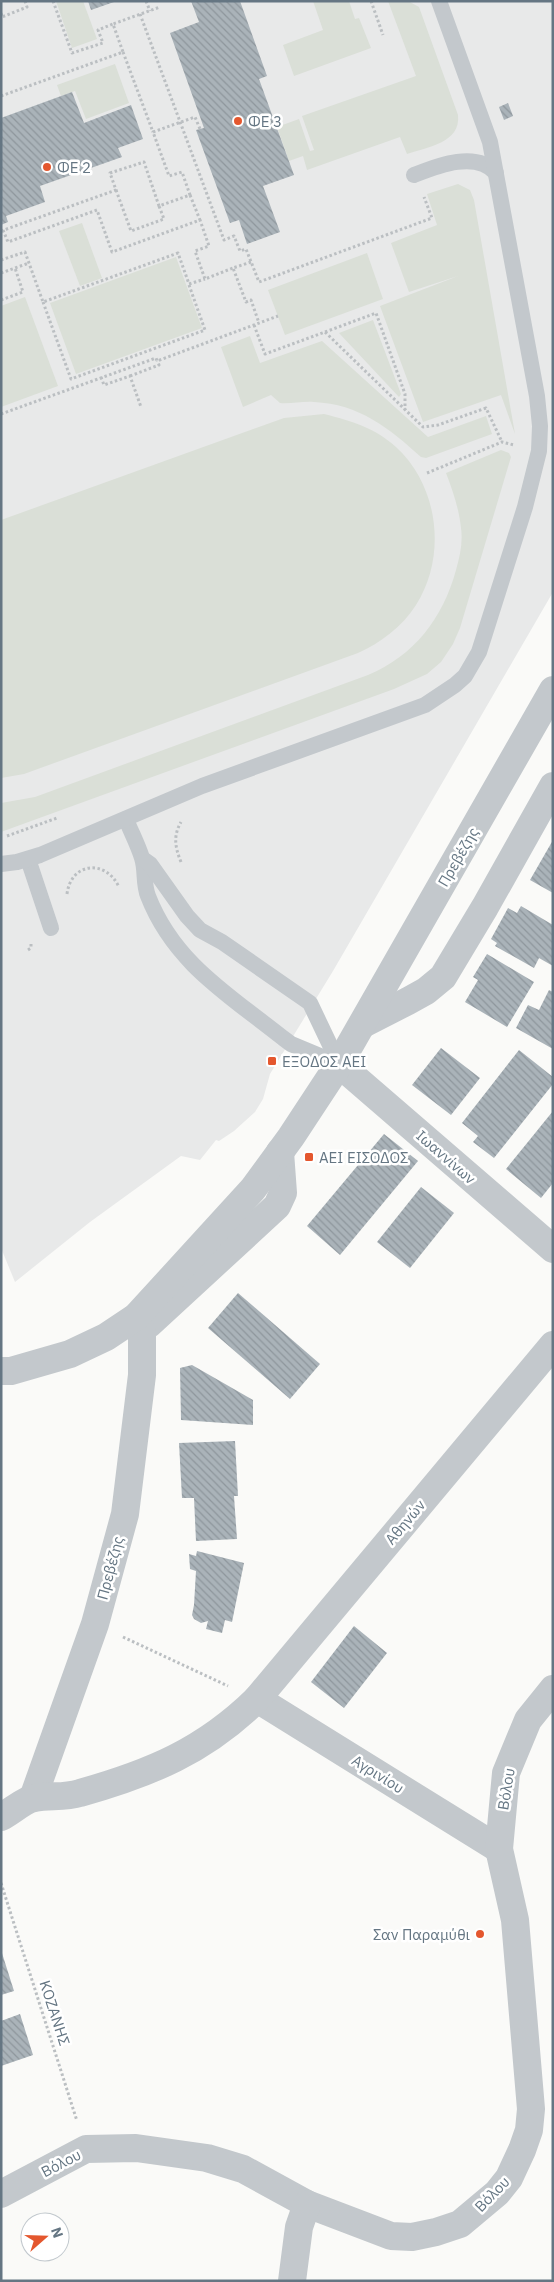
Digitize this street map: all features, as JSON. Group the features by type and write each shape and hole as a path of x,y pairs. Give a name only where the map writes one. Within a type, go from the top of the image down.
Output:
{"street":[{"name":"Πρεβέζης","path":"33,1798 95,1624 124,1514 142,1375 138,1322 253,1188 280,1152 339,1064 553,690"},
{"path":"363,1024 414,998 443,976 485,907 553,786"},
{"name":"Ιωαννίνων","path":"339,1064 553,1250"},
{"path":"1,1371 11,1371 70,1354 138,1322"},
{"name":"Αθηνών","path":"257,1699 553,1345"},
{"name":"Βόλου","path":"1,2194 86,2150 136,2148 207,2158 243,2170 307,2204 391,2236 412,2237 460,2224 497,2193 509,2178 529,2130 531,2092 515,1920 499,1849 506,1772 528,1720 553,1689"},
{"path":"1,1817 33,1798 65,1798 136,1776 169,1762 216,1735 257,1699"},
{"name":"Αγρινίου","path":"257,1699 499,1849"},
{"path":"292,2281 299,2226 307,2204"}],"lane":[{"path":"1,864 28,859 202,786 430,703 455,685 474,661 491,618 525,507 540,440 537,396 490,142 439,1"},
{"path":"414,175 456,162 481,163 496,173"},
{"path":"126,819 143,860 144,880 148,895 163,927 188,960 206,979 287,1041 339,1064"},
{"path":"28,859 51,928"},
{"path":"143,860 150,864 187,916 200,930 222,942 310,1003 339,1064"}],"path":[{"path":"2,16 27,7 25,1"},
{"path":"53,1 72,54 103,43 98,30 160,7"},
{"path":"146,1 150,11"},
{"path":"371,1 383,35"},
{"path":"140,14 224,240 234,236 240,251 246,248 258,282 432,218 422,191"},
{"path":"113,24 169,176 182,172 200,220 209,246 195,251 205,279"},
{"path":"1,96 123,52"},
{"path":"153,132 198,116 200,129"},
{"path":"144,162 164,220 131,231 116,190 110,173 144,162"},
{"path":"116,190 2,231 8,242 97,210 112,252 200,220"},
{"path":"160,206 190,195"},
{"path":"1,260 25,252 43,302 71,379 205,330 178,254 43,302"},
{"path":"189,284 251,262"},
{"path":"1,273 29,263"},
{"path":"1,300 24,292 15,268"},
{"path":"233,268 246,302 251,300 259,323"},
{"path":"254,324 265,354 376,313 405,394 405,410"},
{"path":"1,414 156,358 157,361 278,316"},
{"path":"325,332 419,424 427,427 486,408 502,442"},
{"path":"101,378 104,385 159,365 157,361"},
{"path":"130,376 141,407"},
{"path":"427,472 502,442 520,447"},
{"path":"2,838 64,816"},
{"path":"95,1624 257,1699"},
{"name":"ΚΟΖΑΝΗΣ","path":"1,1883 86,2150"}],"shaded area":[{"path":"1,1 553,1 553,592 333,971 270,1074 263,1099 255,1112 234,1131 219,1141 216,1140 200,1160 181,1156 90,1222 15,1282 1,1248"},
{"path":"56,1 83,1 97,39 72,48"},
{"path":"313,1 349,1 355,19 359,18 371,48 294,76 283,45 323,30"},
{"path":"388,1 408,1 419,7 458,115 454,132 448,138 433,146 407,154 400,137 307,170 303,156 289,161 277,127 299,119 310,151 314,150 302,116 416,76"},
{"path":"115,64 129,103 86,119 75,91 61,96 57,85"},
{"path":"458,184 470,190 474,200 515,434 501,395 423,422 380,306 458,276 409,292 391,243 437,225 427,194"},
{"path":"82,223 102,278 80,286 59,231"},
{"path":"367,253 383,299 285,335 268,290"},
{"path":"176,257 202,328 76,374 50,303"},
{"path":"25,297 58,386 1,407 1,306"},
{"path":"373,320 401,394 399,397 339,333"},
{"path":"250,336 260,363 322,341 428,437 486,416 492,434 426,458 421,457 385,427 345,407 314,402 280,403 271,395 243,407 221,347"},
{"path":"324,414 363,426 388,440 410,463 422,481 434,523 435,544 432,566 426,586 416,605 404,620 382,639 358,653 24,774 1,778 1,520 284,418"},
{"path":"501,450 509,453 511,457 460,628 453,644 441,662 427,674 394,689 1,832 1,803 35,797 368,675 399,657 413,646 435,619 450,588 459,560 462,539 460,521 446,473"}],"building":[{"path":"88,1 114,1 114,2 91,10"},
{"name":"ΦΕ 3","path":"191,1 240,1 267,76 259,79 294,175 263,186 280,232 247,244 239,220 230,223 196,130 204,128 170,33 199,22"},
{"name":"ΦΕ 2","path":"72,92 84,123 131,105 143,139 118,148 122,157 40,186 45,202 6,216 8,222 1,225 1,118"},
{"path":"508,103 513,116 504,120 499,107"},
{"path":"553,840 553,893 530,880"},
{"path":"521,906 553,925 553,966 539,958 534,968 495,946 497,943 491,939 508,908 517,913"},
{"path":"487,954 534,982 507,1027 465,1002 478,980 473,977"},
{"path":"549,990 553,992 553,1049 516,1028 528,1005 539,1010"},
{"path":"441,1048 480,1078 451,1115 412,1085"},
{"path":"519,1050 553,1077 553,1084 494,1158 473,1142 478,1136 462,1123"},
{"path":"553,1111 553,1183 541,1198 506,1169"},
{"path":"384,1134 418,1161 340,1255 307,1226"},
{"path":"421,1187 454,1213 410,1268 377,1242"},
{"path":"238,1293 320,1364 290,1399 208,1328"},
{"path":"192,1365 253,1400 253,1425 181,1420 180,1368"},
{"path":"235,1441 238,1496 234,1496 237,1539 196,1541 194,1498 182,1498 179,1443"},
{"path":"197,1551 244,1563 232,1622 225,1620 222,1633 206,1629 208,1621 201,1623 194,1619 192,1615 196,1571 190,1569 189,1554 196,1556"},
{"path":"354,1626 387,1653 344,1708 311,1682"},
{"path":"1,1950 14,1991 1,1995"},
{"path":"20,2014 33,2055 1,2066 1,2021"}],"place":[{"name":"ΦΕ 3","path":"238,121"},
{"name":"ΦΕ 2","path":"47,167"},
{"name":"ΕΞΟΔΟΣ ΑΕΙ","path":"272,1061"},
{"name":"ΑΕΙ ΕΙΣΟΔΟΣ","path":"309,1157"},
{"name":"Σαν Παραμύθι","path":"480,1934"}]}
